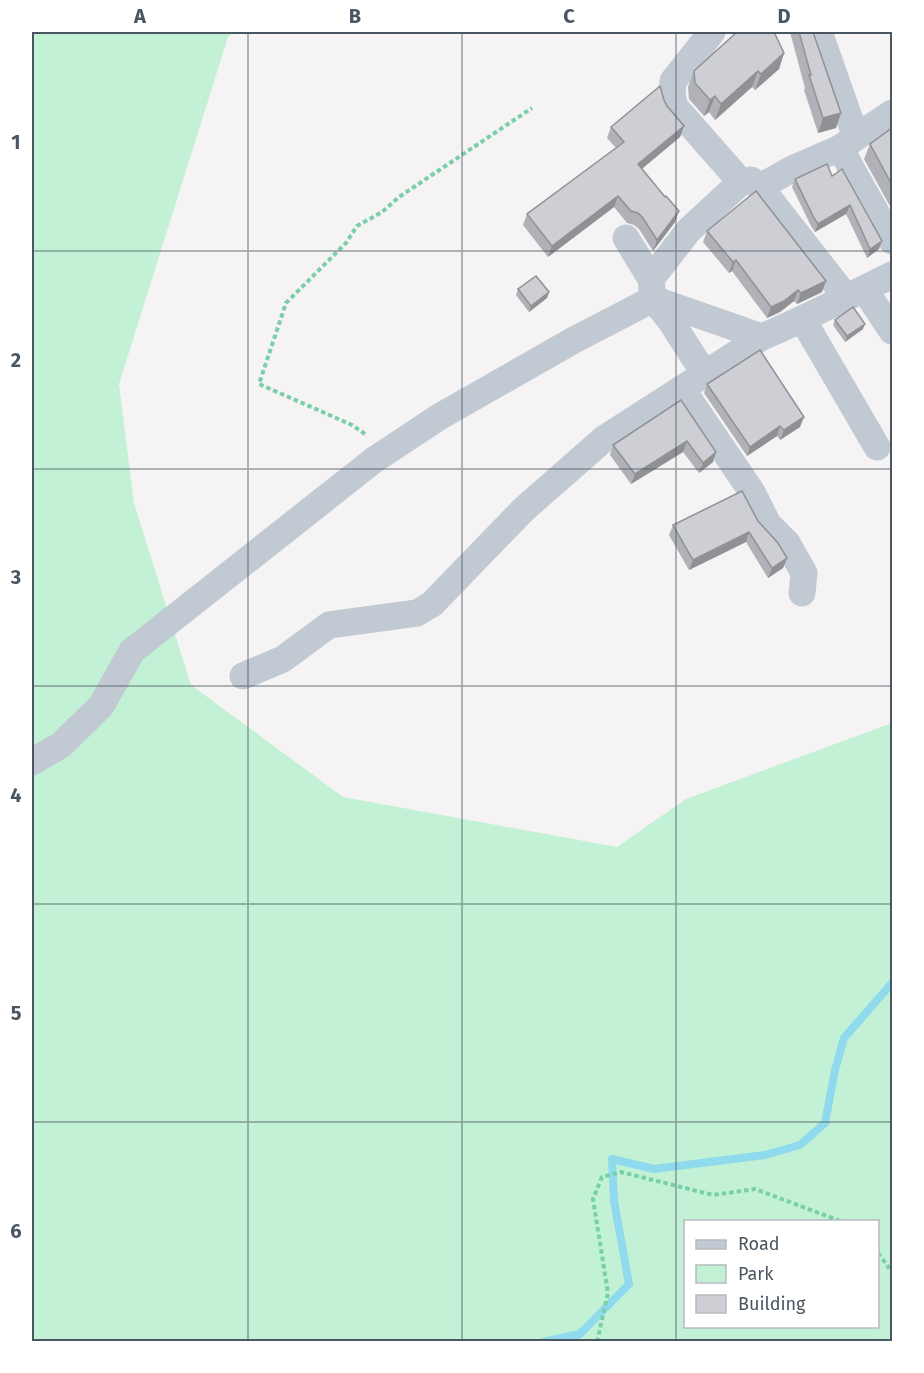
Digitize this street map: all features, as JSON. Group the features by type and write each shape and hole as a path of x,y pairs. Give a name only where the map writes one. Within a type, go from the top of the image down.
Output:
{"street":[{"path":"712,32 673,81 672,96 675,107 892,331"},
{"path":"819,32 848,142 892,240"},
{"path":"32,762 61,745 101,706 132,651 356,474 449,411 574,340 652,289 689,230 751,185 792,169 848,142 892,113"},
{"path":"626,238 670,320 705,373"},
{"path":"243,676 283,659 329,625 417,613 432,604 523,510 605,438 762,337 803,320 892,275"},
{"path":"652,289 762,337"},
{"path":"803,320 877,447"},
{"path":"682,389 752,492 768,524 787,543 804,573 802,593"}],"path":[{"path":"389,450 352,425 260,384 286,303 346,243 357,226 382,212 399,197 532,108"},
{"path":"597,1341 608,1293 593,1199 602,1177 621,1172 713,1195 755,1189 840,1220"},
{"path":"879,1254 892,1272"}],"green space":[{"path":"32,32 234,32 228,37 119,384 134,503 191,685 343,797 617,847 686,799 892,723 892,1341 32,1341"}],"building":[{"path":"737,32 774,32 784,53 761,74 758,71 721,104 715,96 710,100 695,83 694,71"},
{"path":"799,32 813,32 841,113 823,118 809,75 811,75"},
{"path":"660,86 667,106 684,126 638,164 679,211 657,240 643,218 631,211 618,196 552,246 527,214 624,142 611,127"},
{"path":"892,128 892,185 870,144"},
{"path":"827,164 832,176 842,169 882,241 870,249 850,205 818,224 814,218 795,179"},
{"path":"756,191 826,281 801,293 798,290 784,301 771,307 736,260 733,262 707,231"},
{"path":"536,276 549,292 531,306 518,289"},
{"path":"853,307 865,324 847,336 835,320"},
{"path":"760,350 804,417 784,430 780,426 750,447 707,384"},
{"path":"681,400 716,452 703,463 687,441 635,474 613,445"},
{"path":"742,491 758,521 778,543 787,558 772,568 749,532 693,560 673,525"}],"waterway":[{"path":"543,1342 580,1334 629,1284 614,1201 612,1159 654,1169 765,1155 800,1145 825,1123 835,1070 844,1038 892,983"}]}
